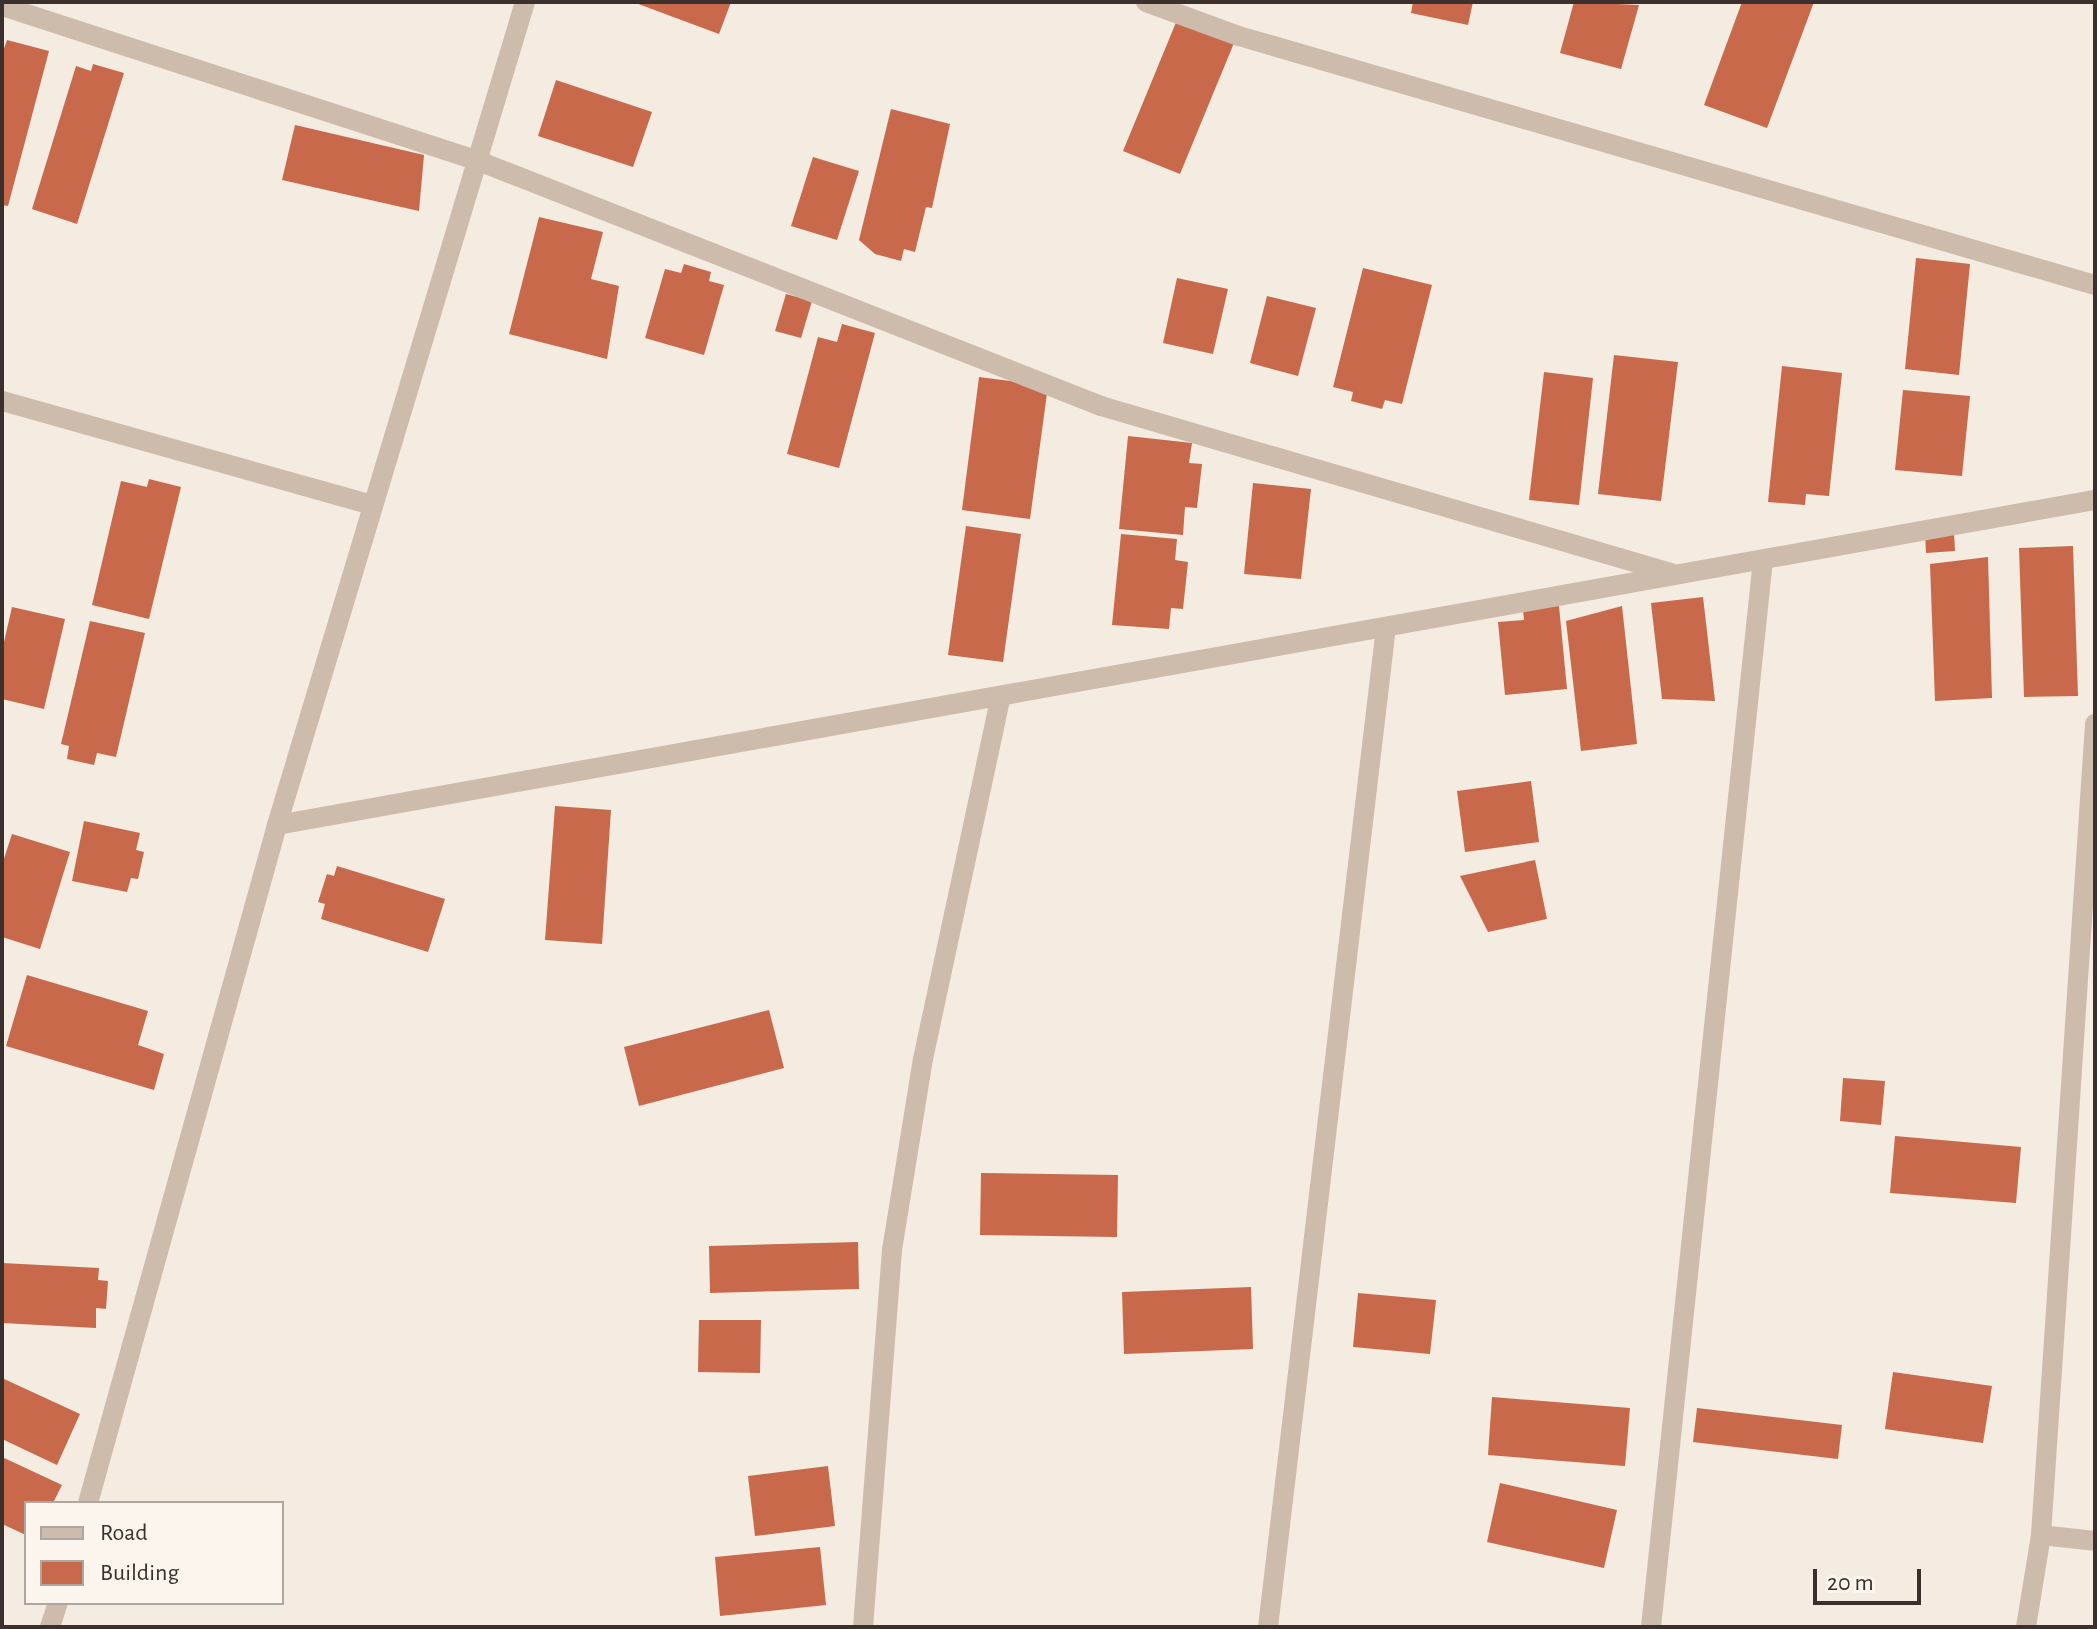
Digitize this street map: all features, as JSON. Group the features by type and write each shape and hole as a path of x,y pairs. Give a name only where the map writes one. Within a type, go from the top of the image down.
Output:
{"street":[{"path":"89,1501 277,825 525,2"},
{"path":"1146,2 1239,36 2095,285"},
{"path":"2,6 476,160 1101,406 1676,575"},
{"path":"2,401 373,505"},
{"path":"277,825 2095,500"},
{"path":"1651,1627 1763,560"},
{"path":"1268,1627 1386,627"},
{"path":"863,1627 892,1250 923,1059 1001,696"},
{"path":"2026,1627 2041,1535 2095,724"},
{"path":"2041,1535 2095,1541"},
{"path":"50,1627 57,1605"}],"building":[{"path":"633,2 731,2 719,34"},
{"path":"1413,2 1473,2 1468,25 1411,13"},
{"path":"1574,2 1639,5 1621,69 1560,53"},
{"path":"1742,2 1814,2 1767,128 1704,105"},
{"path":"1177,20 1234,43 1180,174 1123,151"},
{"path":"7,40 49,51 8,206 2,205 2,54"},
{"path":"93,64 124,73 77,224 32,209 76,66 91,71"},
{"path":"556,80 652,112 633,167 538,136"},
{"path":"891,109 950,124 932,208 926,207 915,252 904,249 901,261 875,254 859,240"},
{"path":"295,125 424,155 419,211 282,180"},
{"path":"813,157 859,171 837,240 791,226"},
{"path":"539,217 603,232 591,279 619,286 607,359 509,334"},
{"path":"1916,258 1970,264 1959,375 1905,369"},
{"path":"684,264 711,272 709,281 724,285 704,355 645,338 665,269 681,273"},
{"path":"1363,268 1432,285 1402,404 1385,400 1382,409 1351,401 1353,392 1333,387"},
{"path":"1177,278 1228,289 1213,354 1163,343"},
{"path":"786,294 812,301 801,338 775,331"},
{"path":"1267,296 1316,308 1298,376 1250,363"},
{"path":"842,324 875,333 839,468 787,454 818,337 837,342"},
{"path":"1614,355 1678,362 1661,501 1598,494"},
{"path":"1782,366 1842,373 1829,496 1806,494 1805,505 1768,502"},
{"path":"1544,372 1593,378 1579,505 1529,500"},
{"path":"979,377 1048,386 1030,519 962,510"},
{"path":"1903,390 1970,396 1962,476 1895,470"},
{"path":"1128,436 1192,443 1189,463 1202,464 1197,508 1185,507 1183,535 1119,529"},
{"path":"149,479 181,487 149,619 92,605 121,481 147,487"},
{"path":"1253,483 1311,489 1301,579 1244,574"},
{"path":"966,526 1021,534 1003,662 948,655"},
{"path":"1954,532 1955,551 1926,553 1925,534"},
{"path":"1121,534 1177,539 1175,560 1188,562 1183,609 1171,608 1169,629 1112,625"},
{"path":"2073,546 2078,696 2024,697 2019,548"},
{"path":"1988,557 1992,698 1935,701 1930,564"},
{"path":"1703,597 1715,701 1662,699 1651,603"},
{"path":"1559,606 1567,689 1505,695 1498,622 1524,620 1523,610"},
{"path":"1622,606 1637,744 1581,751 1566,621"},
{"path":"12,607 65,619 44,709 2,699 2,651"},
{"path":"90,621 145,633 116,757 97,753 94,765 67,759 69,746 61,744"},
{"path":"1531,781 1539,842 1465,852 1457,791"},
{"path":"555,806 611,810 602,944 545,940"},
{"path":"84,821 140,833 136,850 144,852 138,879 131,878 127,892 72,881"},
{"path":"12,834 70,852 40,949 2,937 2,865"},
{"path":"1535,860 1547,919 1488,932 1460,876"},
{"path":"337,866 445,899 428,952 321,919 325,904 318,902 327,874 334,876"},
{"path":"27,975 148,1011 138,1045 164,1054 154,1090 6,1046"},
{"path":"769,1010 784,1068 639,1106 624,1047"},
{"path":"1843,1078 1885,1081 1881,1125 1840,1121"},
{"path":"1895,1136 2021,1147 2016,1203 1890,1193"},
{"path":"981,1173 1118,1175 1117,1237 980,1235"},
{"path":"858,1242 859,1289 710,1293 709,1246"},
{"path":"2,1263 99,1268 98,1280 108,1281 106,1309 96,1308 96,1328 2,1323"},
{"path":"1251,1287 1253,1349 1124,1354 1122,1292"},
{"path":"1358,1293 1436,1300 1430,1354 1353,1347"},
{"path":"699,1320 761,1320 760,1373 698,1372"},
{"path":"1893,1372 1992,1386 1983,1443 1885,1429"},
{"path":"2,1378 80,1414 57,1465 2,1439"},
{"path":"1492,1397 1630,1408 1625,1466 1488,1455"},
{"path":"1697,1408 1842,1425 1838,1459 1693,1442"},
{"path":"2,1457 62,1485 54,1501 24,1501 24,1534 2,1524"},
{"path":"828,1466 835,1526 755,1536 748,1476"},
{"path":"1500,1483 1617,1510 1604,1568 1487,1542"},
{"path":"820,1547 826,1605 720,1616 715,1557"}]}
